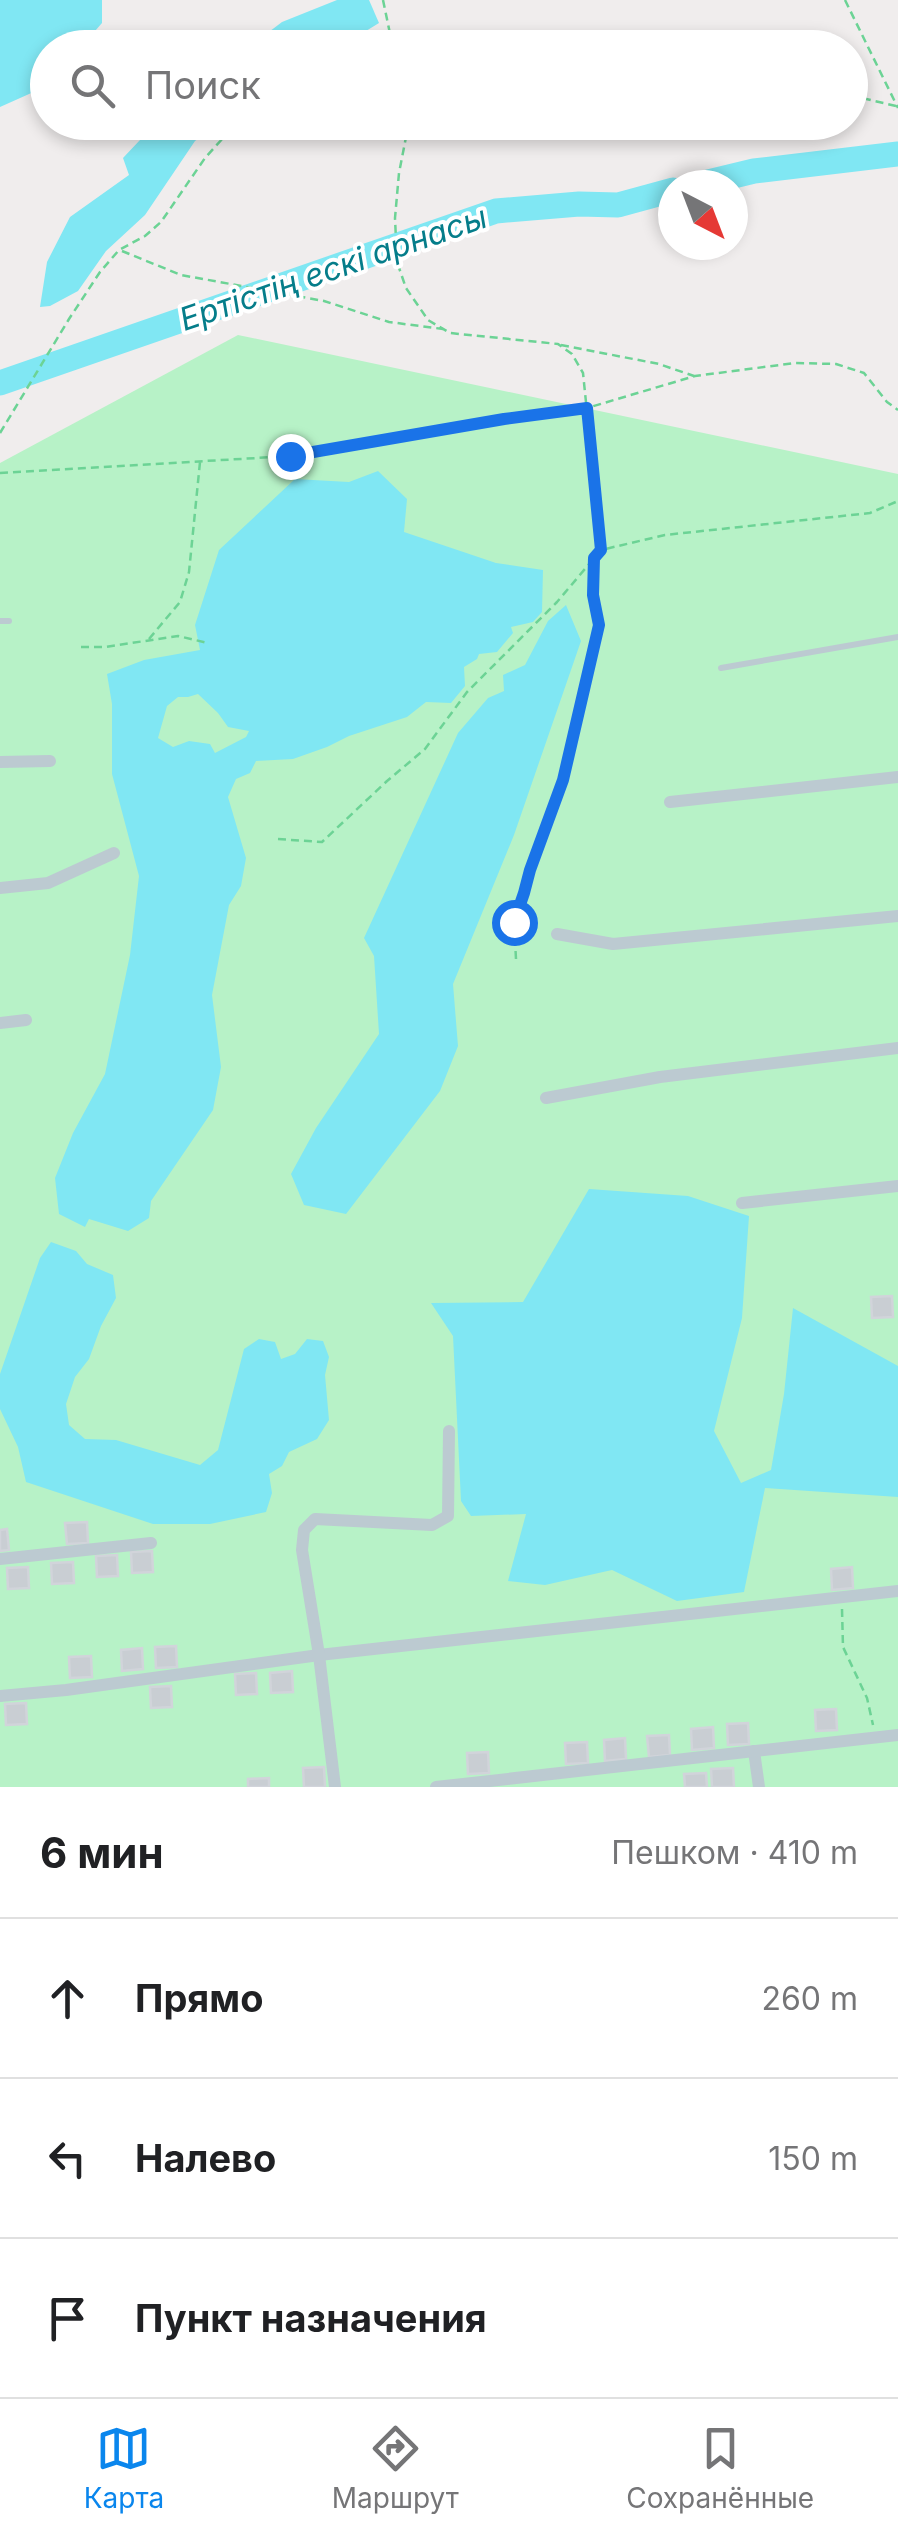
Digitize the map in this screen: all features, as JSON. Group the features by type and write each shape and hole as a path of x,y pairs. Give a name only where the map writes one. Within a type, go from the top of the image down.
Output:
{"street":[{"path":"0,762 50,761"},
{"path":"670,802 898,777"},
{"path":"0,888 48,882 114,853"},
{"path":"557,934 613,944 898,916"},
{"path":"0,1022 26,1020"},
{"path":"546,1098 660,1076 898,1048"},
{"path":"742,1203 898,1186"},
{"path":"335,1787 302,1550 304,1530 315,1519 432,1525 448,1516 449,1431"},
{"path":"0,1559 151,1543"},
{"path":"0,1696 319,1655 898,1591"},
{"path":"436,1787 898,1734"},
{"path":"754,1751 759,1787"}],"lane":[{"path":"721,668 898,637"}],"path":[{"path":"383,0 389,30"},
{"path":"845,0 860,30"},
{"path":"868,46 898,107"},
{"path":"868,100 898,107"},
{"path":"0,433 90,288 119,250 145,236 160,222 221,140"},
{"path":"406,140 395,218 397,262 406,288 428,320 450,333 558,344 659,364 695,376"},
{"path":"119,250 181,275 324,301 390,322 444,330"},
{"path":"558,344 572,354 583,372 601,550"},
{"path":"0,473 290,456 587,408 695,376 796,364 836,364 864,373 898,410"},
{"path":"149,640 180,602 189,572 200,461"},
{"path":"278,839 322,842 386,780 425,749 467,692 557,602 601,550 665,535 870,513 898,501"},
{"path":"516,959 514,922 563,780 599,625 593,595 594,558"},
{"path":"81,646 106,647 178,636 208,643"},
{"path":"841,1598 843,1647 867,1698 875,1737"}],"green space":[{"path":"238,335 898,474 898,1787 0,1787 0,463"}],"water":[{"path":"0,0 102,0 102,23 96,30 30,30 30,94 0,107"},
{"path":"337,0 369,0 379,23 368,30 271,30"},
{"path":"140,140 196,140 145,215 106,251 78,291 40,307 47,262 70,217 129,175 123,158"},
{"path":"378,471 407,499 404,532 496,563 543,570 542,612 533,622 511,627 513,633 497,652 479,654 464,667 465,686 451,703 426,702 407,717 293,759 256,761 250,773 236,779 228,797 246,858 241,886 229,905 212,995 221,1067 213,1110 151,1201 149,1218 128,1231 89,1219 85,1227 59,1214 55,1178 73,1133 105,1074 130,955 139,876 112,774 112,704 107,674 144,660 200,650 195,625 219,550 295,479 349,482","holes":["198,694 228,727 249,731 246,737 215,753 210,744 189,741 173,747 158,738 167,706 178,697"]},
{"path":"566,605 581,641 514,835 453,984 458,1046 440,1091 346,1214 304,1205 291,1174 316,1128 379,1034 374,956 364,938 458,733 488,698 504,691 503,675 525,665 548,621"},
{"path":"589,1189 688,1196 749,1216 742,1318 714,1431 741,1483 771,1470 793,1308 898,1366 898,1497 765,1488 744,1592 677,1601 612,1570 545,1585 508,1581 526,1514 471,1516 461,1501 453,1336 431,1303 523,1302"},
{"path":"51,1242 76,1251 87,1264 113,1275 116,1298 89,1359 75,1377 66,1404 69,1425 85,1439 116,1440 200,1465 218,1450 244,1349 259,1339 275,1342 281,1359 295,1354 307,1339 323,1341 329,1357 325,1375 329,1420 317,1439 289,1452 282,1466 269,1474 272,1493 266,1512 210,1524 153,1524 26,1482 18,1447 0,1409 0,1374 40,1258"}],"building":[{"path":"892,1296 893,1317 872,1318 871,1297"},
{"path":"87,1522 88,1543 67,1544 65,1523"},
{"path":"7,1529 9,1550 0,1551 0,1530"},
{"path":"152,1551 153,1572 132,1573 131,1552"},
{"path":"117,1555 118,1576 97,1577 96,1556"},
{"path":"73,1562 74,1583 52,1584 51,1563"},
{"path":"28,1567 29,1588 8,1589 7,1568"},
{"path":"852,1567 853,1588 832,1590 831,1569"},
{"path":"176,1646 177,1667 156,1668 155,1647"},
{"path":"142,1648 143,1669 122,1671 121,1650"},
{"path":"91,1656 92,1677 70,1678 69,1657"},
{"path":"292,1671 293,1692 271,1693 270,1673"},
{"path":"256,1673 257,1694 236,1695 235,1674"},
{"path":"171,1686 172,1707 151,1708 150,1687"},
{"path":"26,1703 27,1724 6,1725 5,1704"},
{"path":"836,1709 837,1730 816,1731 815,1710"},
{"path":"748,1723 749,1744 728,1745 727,1724"},
{"path":"713,1727 714,1748 692,1750 691,1729"},
{"path":"669,1735 670,1755 649,1757 647,1736"},
{"path":"625,1738 626,1759 605,1761 604,1740"},
{"path":"587,1742 588,1763 566,1764 565,1743"},
{"path":"488,1752 489,1773 468,1774 467,1753"},
{"path":"324,1767 325,1787 304,1787 303,1768"},
{"path":"733,1768 734,1787 712,1787 711,1769"},
{"path":"706,1773 707,1787 685,1787 684,1774"},
{"path":"269,1778 269,1787 248,1787 248,1779"}],"waterway":[{"name":"Ертістің ескі арнасы","path":"748,172 898,154"},
{"name":"Ертістің ескі арнасы","path":"0,383 496,211 618,205 658,194"}],"route":[{"path":"290,456 587,408 601,550 594,558 593,595 599,625 563,780 514,922"}]}
